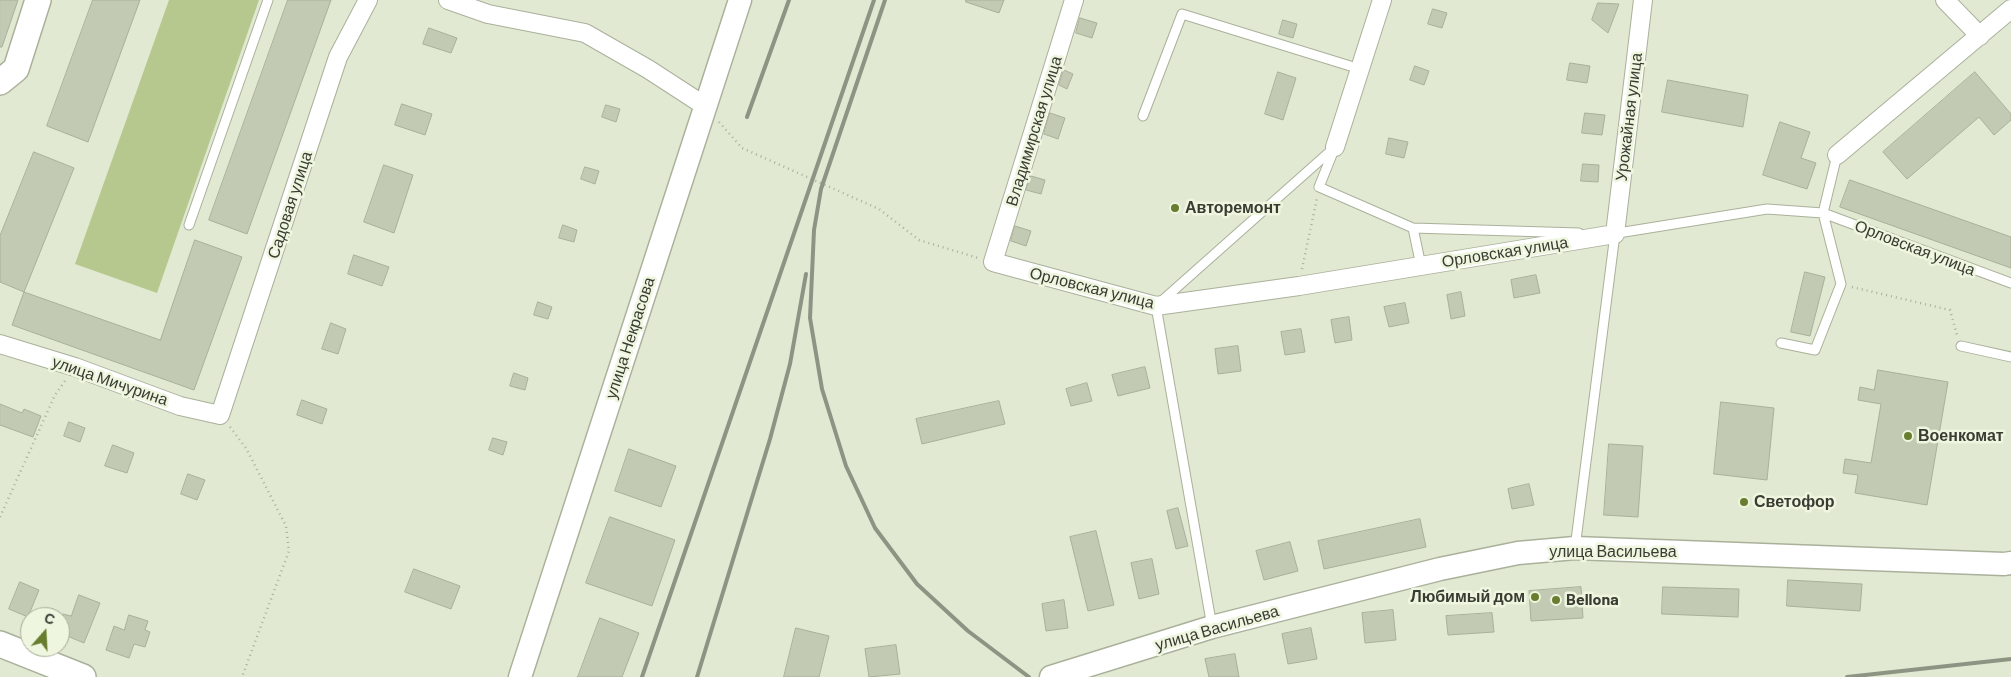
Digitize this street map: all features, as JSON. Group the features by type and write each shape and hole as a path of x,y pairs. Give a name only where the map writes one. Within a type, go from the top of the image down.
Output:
{"main road":[{"path":"0,82 16,69 38,0"},
{"path":"0,644 83,677"}],"street":[{"name":"Садовая улица","path":"220,415 338,57 368,0"},
{"path":"448,0 488,14 585,33 648,68 705,106"},
{"name":"улица Некрасова","path":"520,677 740,0"},
{"name":"Владимирская улица","path":"993,262 1074,0"},
{"path":"1335,147 1382,0"},
{"name":"Урожайная улица","path":"1615,234 1643,0"},
{"path":"1945,0 1980,36"},
{"path":"1837,155 2011,9"},
{"name":"Орловская улица","path":"993,262 1156,306 1299,286 1615,234"},
{"name":"улица Мичурина","path":"0,344 75,367 180,406 220,415"},
{"name":"улица Васильева","path":"1051,677 1212,627 1440,569 1518,554 1575,548 2011,563"}],"lane":[{"path":"189,225 268,0"},
{"path":"1143,116 1182,14 1360,69"},
{"path":"1335,147 1319,187 1413,228 1615,234 1575,548"},
{"path":"1212,627 1156,306 1335,147"},
{"path":"1780,343 1815,350 1841,284 1823,213 1837,155"},
{"name":"Орловская улица","path":"1615,234 1767,209 1823,213 2011,283"},
{"path":"1413,228 1420,266"},
{"path":"1961,346 2011,357"}],"path":[{"path":"705,106 742,148 879,209 919,240 993,262"},
{"path":"1299,286 1319,187"},
{"path":"1841,284 1950,310 1961,346"},
{"path":"0,517 55,395 75,367"},
{"path":"220,415 246,448 266,486 286,526 289,551 242,677"}],"green space":[{"path":"169,0 259,0 157,293 75,264"}],"building":[{"path":"0,0 18,0 2,47 0,47"},
{"path":"93,0 140,0 88,142 47,126"},
{"path":"288,0 331,0 247,234 209,220"},
{"path":"966,0 1004,0 999,13 966,2"},
{"path":"1598,3 1619,4 1608,33 1592,20"},
{"path":"1433,9 1447,13 1442,28 1428,24"},
{"path":"1080,18 1097,23 1092,38 1076,33"},
{"path":"1283,20 1297,24 1293,38 1279,34"},
{"path":"429,28 457,38 451,53 423,44"},
{"path":"1570,63 1590,66 1587,83 1567,80"},
{"path":"1415,66 1429,71 1424,85 1410,80"},
{"path":"1064,70 1073,74 1067,89 1059,85"},
{"path":"1278,72 1296,78 1283,120 1265,114"},
{"path":"1975,72 2011,114 2011,120 1994,135 1979,117 1907,179 1883,152"},
{"path":"1668,80 1748,95 1743,127 1662,112"},
{"path":"402,104 432,114 425,135 395,125"},
{"path":"606,105 620,109 616,122 602,117"},
{"path":"1050,113 1065,118 1058,139 1044,134"},
{"path":"1585,113 1605,115 1602,135 1582,133"},
{"path":"1780,122 1810,132 1801,158 1816,163 1807,189 1763,175"},
{"path":"1389,138 1408,142 1404,158 1386,154"},
{"path":"34,152 74,168 24,292 0,282 0,236"},
{"path":"1583,164 1599,165 1598,182 1581,181"},
{"path":"384,165 413,175 394,233 364,222"},
{"path":"585,167 599,171 595,184 581,179"},
{"path":"1031,176 1045,180 1041,194 1026,190"},
{"path":"1850,180 2011,237 2011,268 1840,207"},
{"path":"563,225 577,230 574,242 559,238"},
{"path":"1015,226 1031,231 1026,246 1011,241"},
{"path":"195,240 242,257 194,390 12,325 24,292 160,340"},
{"path":"354,255 389,267 382,286 348,274"},
{"path":"1805,272 1825,277 1810,336 1791,332"},
{"path":"1536,275 1540,293 1514,298 1511,280"},
{"path":"1461,292 1465,316 1451,319 1447,295"},
{"path":"538,302 552,307 548,319 534,315"},
{"path":"1405,303 1409,323 1389,327 1384,307"},
{"path":"1349,317 1352,340 1335,343 1331,320"},
{"path":"331,323 346,329 338,354 322,349"},
{"path":"1301,329 1305,352 1285,355 1281,332"},
{"path":"1238,346 1241,371 1218,374 1215,349"},
{"path":"1145,367 1150,388 1118,396 1112,375"},
{"name":"Военкомат","path":"1878,370 1948,382 1927,505 1855,493 1858,475 1843,473 1845,459 1871,463 1881,404 1858,400 1860,387 1874,390"},
{"path":"514,373 528,378 525,390 510,386"},
{"path":"1087,383 1092,401 1071,406 1066,389"},
{"path":"302,400 327,409 322,424 297,415"},
{"path":"999,401 1005,424 922,444 916,419"},
{"path":"1721,402 1774,408 1767,480 1714,474"},
{"path":"0,404 22,413 24,409 41,416 33,437 0,425"},
{"path":"69,422 85,428 80,442 64,436"},
{"path":"493,438 507,442 503,455 489,450"},
{"path":"1609,444 1643,446 1638,517 1604,515"},
{"path":"113,445 134,453 127,473 105,466"},
{"path":"629,449 676,466 661,507 615,491"},
{"path":"188,474 205,480 197,500 181,494"},
{"path":"1529,484 1534,505 1512,509 1508,489"},
{"path":"1178,508 1188,546 1176,549 1167,511"},
{"path":"610,517 675,540 652,606 586,583"},
{"path":"1420,519 1426,547 1324,569 1318,541"},
{"path":"1096,531 1114,605 1088,611 1070,537"},
{"path":"1290,542 1298,571 1264,580 1256,551"},
{"path":"1152,559 1159,594 1139,599 1131,563"},
{"path":"414,569 460,586 451,609 405,592"},
{"path":"1788,580 1862,584 1860,611 1787,606"},
{"path":"20,582 39,590 32,607 20,607 20,614 9,609"},
{"path":"1581,587 1583,618 1531,621 1529,591"},
{"path":"1663,587 1739,589 1738,617 1662,614"},
{"path":"79,595 100,603 84,643 70,637 71,616"},
{"path":"1064,600 1068,628 1046,631 1042,604"},
{"path":"1393,610 1396,640 1365,643 1362,613"},
{"path":"1492,613 1494,632 1448,635 1446,616"},
{"path":"129,615 148,621 145,630 150,632 145,647 134,644 129,658 106,650 114,626 124,630"},
{"path":"600,618 639,633 622,677 578,677"},
{"path":"796,628 829,636 819,677 784,677"},
{"path":"1311,628 1317,659 1288,664 1282,634"},
{"path":"896,645 900,674 869,677 865,649"},
{"path":"1235,654 1239,677 1209,677 1205,659"}],"railway":[{"path":"747,117 789,0"},
{"path":"642,677 874,0"},
{"path":"885,0 821,189 814,230 810,318 822,389 846,466 875,528 917,584 968,631 1029,677"},
{"path":"697,677 770,439 790,364 806,274"},
{"path":"1847,677 2011,659"}],"place":[{"name":"Авторемонт","path":"1175,208"},
{"name":"Военкомат","path":"1908,436"},
{"name":"Светофор","path":"1744,502"},
{"name":"Любимый дом","path":"1535,597"},
{"name":"Bellona","path":"1556,600"}]}
